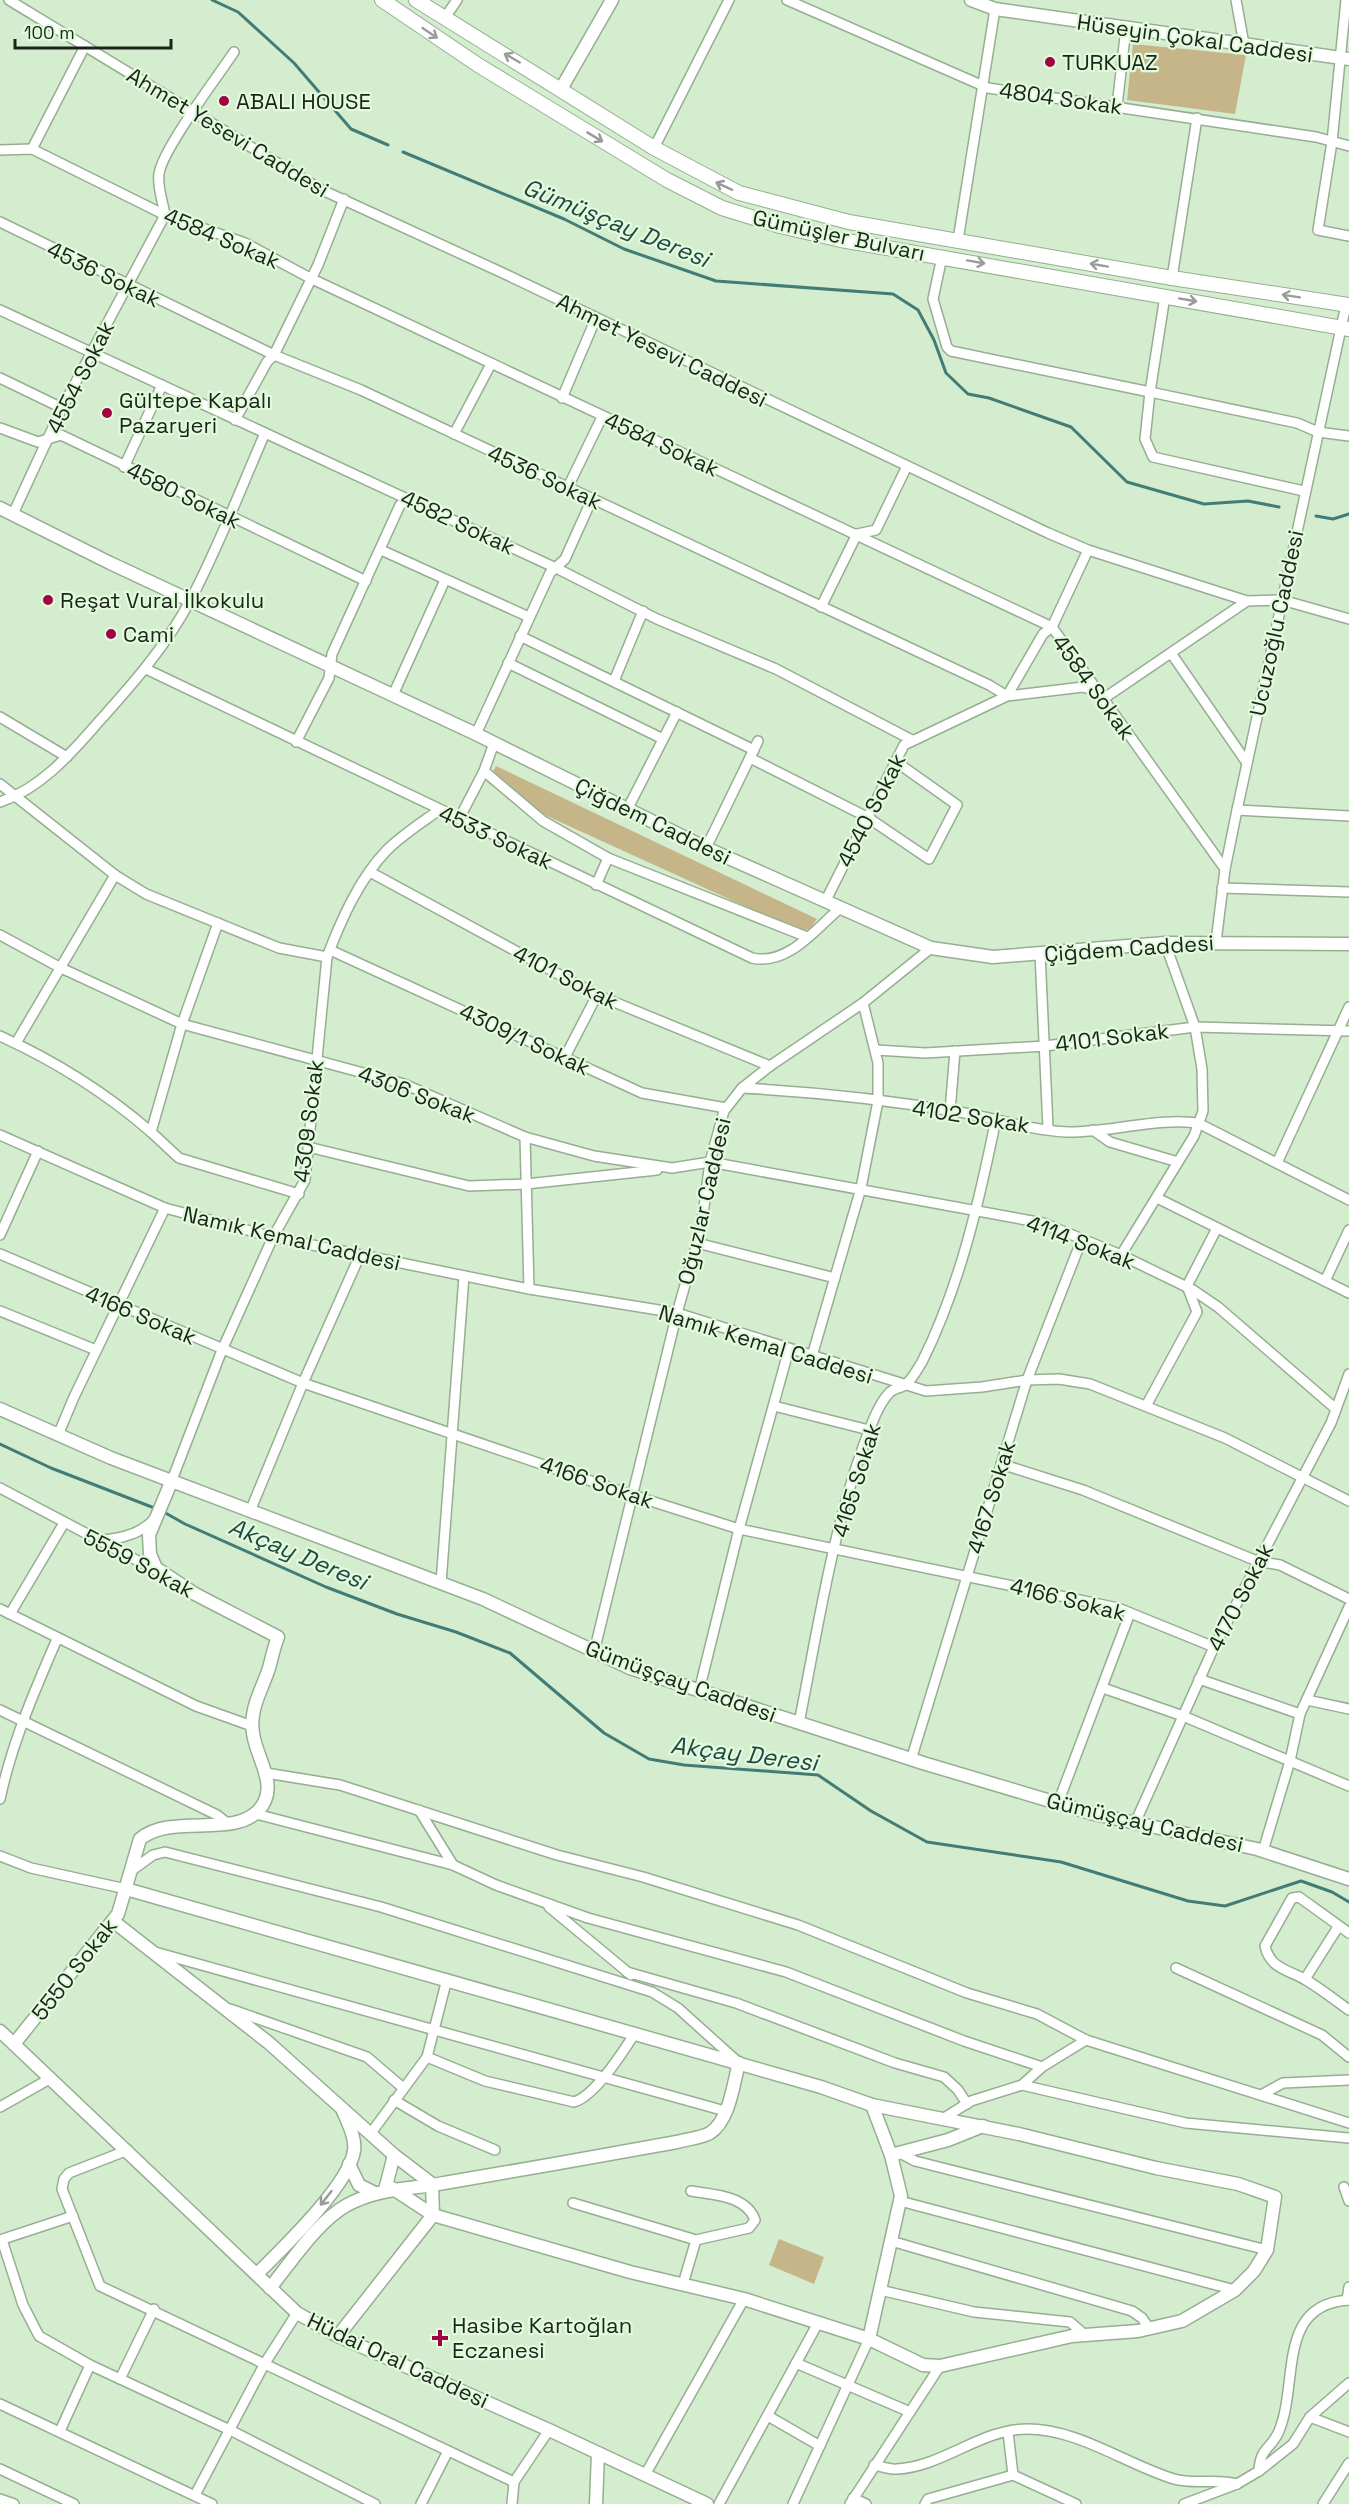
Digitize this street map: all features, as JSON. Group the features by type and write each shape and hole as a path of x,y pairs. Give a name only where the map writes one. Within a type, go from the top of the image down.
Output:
{"main road":[{"name":"Gümüşler Bulvarı","path":"382,0 549,110 667,180 722,208 780,226 841,240 1344,328"},
{"name":"Gümüşler Bulvarı","path":"416,0 654,148 738,193 849,222 1172,278 1347,305"},
{"path":"549,110 543,99 545,94 561,89"}],"street":[{"name":"Ahmet Yesevi Caddesi","path":"9,0 320,189 1088,550 1247,601 1282,600 1349,619"},
{"path":"444,19 457,0"},
{"path":"561,89 612,0"},
{"path":"654,148 729,0"},
{"name":"4804 Sokak","path":"787,0 983,86 1316,136 1349,146"},
{"name":"Hüseyin Çokal Caddesi","path":"971,0 995,9 1345,58"},
{"path":"1236,0 1244,44"},
{"path":"1346,0 1345,58 1318,230 1349,236"},
{"path":"958,240 995,9"},
{"path":"1117,106 1126,28"},
{"path":"32,149 85,46"},
{"path":"165,215 159,173 192,113 234,52"},
{"path":"1172,278 1197,118"},
{"name":"4584 Sokak","path":"0,150 32,149 165,215 245,243 310,278 562,398 1052,627 1225,868"},
{"path":"235,420 267,362 274,355 318,265 344,199"},
{"name":"4554 Sokak","path":"4,512 49,437 91,352 165,215"},
{"name":"4536 Sokak","path":"0,222 127,286 274,355 361,390 989,685 1006,696"},
{"path":"942,257 933,299 947,347 951,351 1297,423 1318,432 1349,436"},
{"path":"1166,296 1145,438 1153,457 1304,492"},
{"name":"Ucuzoğlu Caddesi","path":"1216,942 1225,868 1304,492 1344,328 1347,305"},
{"name":"4582 Sokak","path":"0,310 558,569 643,611 776,669 912,740"},
{"path":"562,398 596,318"},
{"path":"454,434 491,364"},
{"path":"0,378 62,408"},
{"path":"124,467 162,385"},
{"path":"567,488 602,417"},
{"name":"4580 Sokak","path":"0,428 38,442 61,435 228,517 366,581"},
{"path":"0,802 14,797 37,783 67,757 146,669 190,601 265,433"},
{"path":"821,607 857,534 876,530 907,466"},
{"path":"296,742 329,678 332,654 400,505 408,499"},
{"path":"476,735 550,573 558,569 565,559 592,499"},
{"name":"Çiğdem Caddesi","path":"4,512 393,695 706,848 838,909 931,948 982,956 1165,943 1349,944"},
{"path":"381,550 529,617"},
{"path":"1006,696 1043,634 1052,627 1088,550"},
{"path":"393,695 445,580"},
{"path":"1103,699 1247,601"},
{"path":"614,681 643,611"},
{"path":"520,636 754,750 867,817 929,860 957,805 895,761"},
{"path":"1171,653 1247,763"},
{"path":"508,663 663,739"},
{"name":"4533 Sokak","path":"146,669 752,958 763,960 776,957 807,937 838,909"},
{"path":"1006,696 1083,687 1096,691"},
{"name":"4540 Sokak","path":"825,902 904,745 1006,696"},
{"path":"627,810 676,712"},
{"path":"0,717 67,757"},
{"path":"459,819 484,771 494,744"},
{"path":"706,848 754,750"},
{"path":"484,771 543,821 608,858 807,937"},
{"name":"4309/1 Sokak","path":"0,784 115,875 146,894 279,948 329,953 642,1092 726,1108"},
{"name":"4309 Sokak","path":"159,1572 149,1545 156,1516 222,1350 273,1237 305,1180 316,1058 329,953 347,910 370,872 400,838 439,810"},
{"path":"1237,810 1349,816"},
{"path":"596,885 608,858"},
{"name":"4101 Sokak","path":"370,872 597,995 770,1066"},
{"path":"16,1043 115,875"},
{"path":"1222,888 1349,892"},
{"path":"151,1132 182,1024 218,923"},
{"name":"4306 Sokak","path":"0,934 61,968 182,1024 316,1058 404,1084 525,1137 594,1156 672,1168"},
{"path":"1121,1255 1200,1124 1203,1111 1203,1091 1195,1027 1165,943"},
{"name":"Oğuzlar Caddesi","path":"594,1652 635,1496 677,1314 697,1243 710,1162 726,1108 742,1088 770,1066 863,1003 931,948"},
{"path":"1040,953 1048,1128"},
{"path":"565,1057 597,995"},
{"path":"812,1356 861,1188 878,1101 878,1063 863,1003"},
{"path":"1277,1163 1345,1031 1349,1007"},
{"name":"4101 Sokak","path":"876,1050 925,1053 1045,1046 1195,1027 1345,1031"},
{"path":"0,1036 98,1091 151,1132 179,1158 299,1194"},
{"path":"950,1111 955,1051"},
{"name":"4102 Sokak","path":"742,1088 825,1093 950,1111 1067,1132 1186,1121 1200,1124"},
{"name":"4165 Sokak","path":"799,1723 835,1550 855,1471 869,1430 885,1399 892,1391 906,1385 921,1363 942,1313 977,1211 996,1119"},
{"path":"1200,1124 1349,1200"},
{"path":"1093,1131 1110,1142 1178,1162"},
{"name":"Namık Kemal Caddesi","path":"0,1135 165,1208 273,1237 529,1289 677,1314 926,1390 1027,1380 1075,1380 1225,1438 1349,1501"},
{"path":"525,1137 529,1289"},
{"name":"4114 Sokak","path":"308,1147 469,1186 526,1184 710,1162 1043,1223 1121,1255 1187,1286 1218,1307 1336,1409"},
{"path":"0,1235 38,1151"},
{"path":"1157,1198 1349,1293"},
{"path":"58,1435 96,1350 165,1208"},
{"path":"1146,1406 1197,1312 1187,1286 1217,1228"},
{"path":"1325,1281 1349,1230"},
{"name":"4167 Sokak","path":"911,1760 1027,1380 1082,1239"},
{"path":"697,1243 835,1278"},
{"name":"4166 Sokak","path":"0,1254 303,1383 635,1496 739,1529 966,1575 1130,1613 1214,1647"},
{"path":"251,1509 303,1383 360,1255"},
{"path":"441,1583 464,1276"},
{"path":"0,1311 96,1350"},
{"path":"699,1691 739,1529 789,1349"},
{"name":"4170 Sokak","path":"1135,1822 1214,1647 1302,1478 1336,1409 1349,1374"},
{"path":"774,1406 869,1430"},
{"name":"Gümüşçay Caddesi","path":"0,1409 58,1435 172,1480 483,1599 630,1668 911,1760 1058,1803 1263,1851 1349,1880"},
{"path":"1001,1464 1083,1490 1257,1561 1280,1565 1349,1599"},
{"name":"5559 Sokak","path":"0,1488 278,1637 256,1700 252,1726"},
{"path":"97,1540 117,1538 136,1531 156,1516"},
{"path":"10,1614 64,1523"},
{"path":"1263,1851 1290,1761 1300,1714 1349,1607"},
{"path":"0,1609 196,1706 252,1726 266,1773 268,1790 262,1807 256,1814 453,1865 496,1885 610,1925 786,1972 964,2040 1042,2067"},
{"path":"1058,1803 1130,1613"},
{"path":"0,1799 3,1766 57,1639"},
{"path":"1199,1679 1300,1714"},
{"path":"1103,1688 1183,1716 1349,1786"},
{"path":"1307,1700 1349,1709"},
{"path":"0,1710 217,1815 227,1823"},
{"path":"266,1773 340,1785 557,1855 643,1877 798,1925 967,1993 1037,2014 1086,2040 1349,2123"},
{"path":"419,1810 453,1865"},
{"name":"5550 Sokak","path":"14,2044 113,1921 122,1906 138,1843 148,1834 162,1829 227,1823 256,1814"},
{"path":"131,1871 153,1854 165,1852 381,1907 652,1992"},
{"path":"0,1857 31,1868 126,1889 447,1979 739,2063 872,2105 984,2126 1156,2168 1238,2184 1275,2197 1267,2250 1254,2271 1235,2290 1182,2321 1000,2350 940,2366 923,2365 868,2339 744,2299 630,2272 433,2215 384,2190 359,2185 349,2164"},
{"path":"1349,1933 1338,1927 1307,1900 1299,1897 1292,1898 1265,1946 1267,1955 1280,1969 1305,1979 1349,2010"},
{"path":"542,1902 652,1992 678,2008 739,2063"},
{"path":"113,1921 269,2043 394,2155 432,2184"},
{"path":"1305,1979 1338,1927"},
{"path":"149,1951 725,2111"},
{"path":"1176,1968 1322,2035 1349,2057"},
{"path":"627,1972 736,2003 896,2063 944,2077 958,2090 967,2104"},
{"path":"257,2274 305,2225 346,2173 354,2151 371,2133 427,2056 447,1979"},
{"path":"222,2006 367,2057 402,2088"},
{"name":"Hüdai Oral Caddesi","path":"0,2031 128,2150 297,2313 338,2336 598,2452 707,2504"},
{"path":"427,2056 485,2081 574,2102 589,2093 616,2063 635,2033"},
{"path":"944,2118 967,2104 1022,2085 1042,2067 1086,2040"},
{"path":"270,2288 311,2238 345,2206 384,2190 432,2184 677,2142 709,2134 719,2124 725,2111 739,2063"},
{"path":"0,2107 51,2079"},
{"path":"1263,2094 1283,2083 1349,2080"},
{"path":"1022,2085 1186,2123 1349,2138"},
{"path":"394,2100 438,2126 495,2150"},
{"path":"793,2504 868,2339 900,2202 895,2154 872,2105"},
{"path":"342,2108 353,2136 354,2151"},
{"path":"895,2154 948,2140 984,2126"},
{"path":"128,2150 69,2173 64,2179 62,2188 100,2286 154,2309 514,2482"},
{"path":"895,2154 915,2162 1267,2250"},
{"path":"384,2190 394,2155"},
{"path":"338,2336 433,2215 432,2184"},
{"path":"1344,2187 1349,2201"},
{"path":"573,2203 696,2240 749,2228 755,2220 751,2210 736,2200 691,2191"},
{"path":"900,2202 1235,2290"},
{"path":"73,2216 1,2240 23,2305 39,2336 90,2365 230,2430 360,2501 375,2504"},
{"path":"683,2284 696,2240"},
{"path":"891,2241 1132,2311 1143,2318 1149,2328"},
{"path":"1259,2471 1260,2457 1279,2432 1298,2331 1315,2309 1348,2300 1349,2286"},
{"path":"880,2290 974,2312 1070,2322 1085,2335"},
{"path":"645,2475 744,2299"},
{"path":"120,2379 154,2309"},
{"path":"195,2495 266,2363 297,2313"},
{"path":"719,2504 818,2323"},
{"path":"796,2363 910,2412"},
{"path":"60,2431 90,2365"},
{"path":"866,2504 851,2501 940,2366"},
{"path":"1184,2504 1237,2484 1259,2471 1293,2444 1311,2417 1349,2383"},
{"path":"0,2404 212,2504"},
{"path":"768,2416 820,2446"},
{"path":"1311,2417 1349,2432"},
{"path":"874,2465 896,2470 921,2464 1008,2432 1025,2429 1055,2431 1175,2479 1201,2482 1223,2480 1237,2484"},
{"path":"512,2504 514,2482 549,2430"},
{"path":"1008,2432 1014,2475"},
{"path":"421,2504 448,2451"},
{"path":"596,2504 598,2452"},
{"path":"1323,2504 1349,2463"},
{"path":"0,2469 74,2504"},
{"path":"926,2504 928,2499 1014,2475 1076,2504"},
{"path":"1,2500 14,2504"}],"shaded area":[{"path":"1133,44 1246,55 1235,114 1127,100"},
{"path":"496,766 817,919 810,929 799,931 514,801 487,782"},
{"path":"779,2239 824,2257 814,2284 769,2265"}],"waterway":[{"name":"Gümüşçay Deresi","path":"212,0 238,12 294,63 351,129 388,145"},
{"name":"Gümüşçay Deresi","path":"403,152 564,219 624,249 716,281 893,294 918,310 934,340 946,373 968,394 989,398 1071,427 1127,482 1204,504 1248,501 1279,507"},
{"name":"Gümüşçay Deresi","path":"1316,516 1333,519 1349,514"},
{"name":"Akçay Deresi","path":"0,1444 51,1468 157,1509"},
{"name":"Akçay Deresi","path":"162,1511 185,1524 326,1587 510,1653 604,1733 649,1759 684,1765 818,1775 871,1811 927,1842 1061,1862 1188,1901 1225,1906 1301,1881 1332,1892 1349,1902"}],"place":[{"name":"TURKUAZ","path":"1050,62"},
{"name":"ABALI HOUSE","path":"224,101"},
{"name":"Gültepe Kapalı Pazaryeri","path":"107,413"},
{"name":"Reşat Vural İlkokulu","path":"48,600"},
{"name":"Cami","path":"111,634"},
{"name":"Hasibe Kartoğlan Eczanesi","path":"440,2338"}]}
